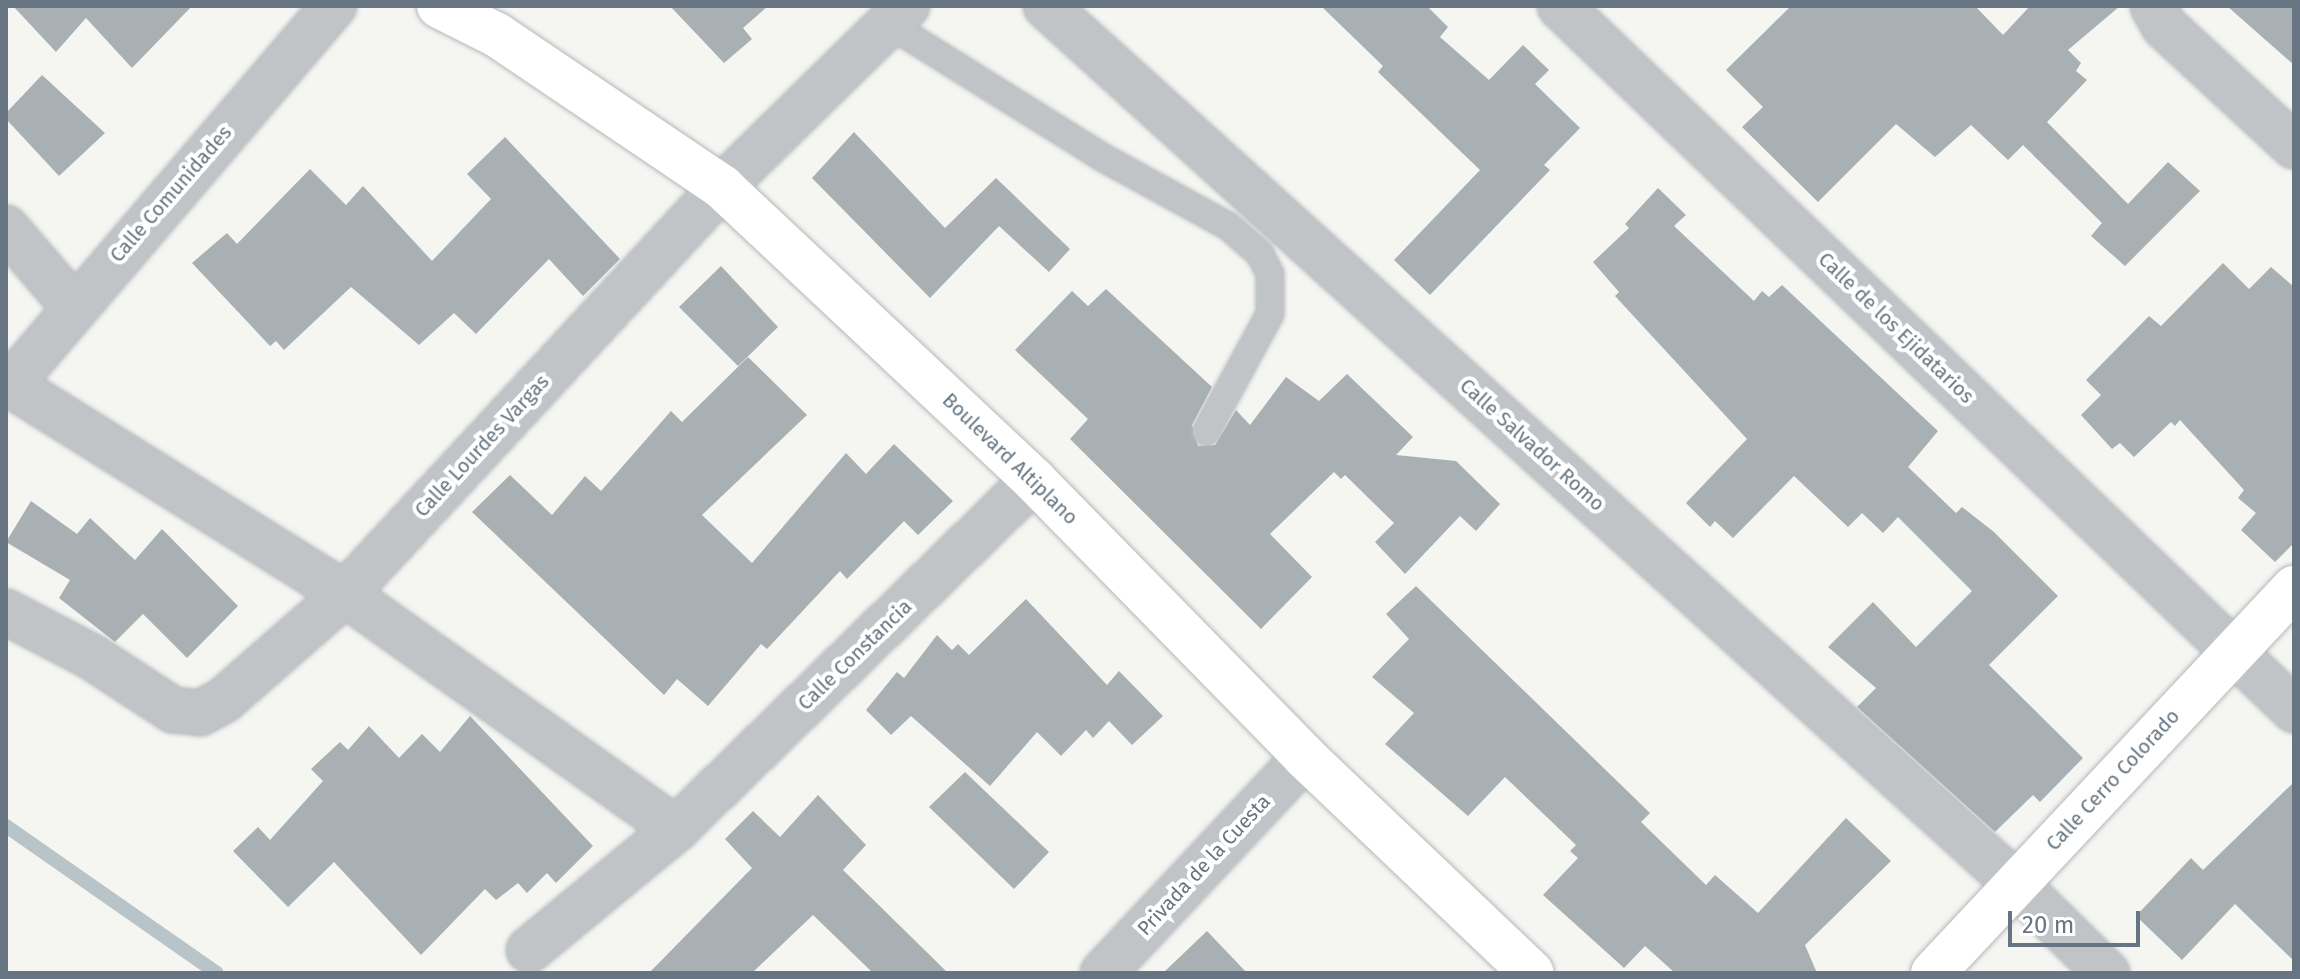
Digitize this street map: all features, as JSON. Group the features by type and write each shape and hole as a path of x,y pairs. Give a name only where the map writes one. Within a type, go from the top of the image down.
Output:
{"street":[{"name":"Calle Comunidades","path":"334,6 8,383 345,594 676,829"},
{"name":"Boulevard Altiplano","path":"439,6 497,35 722,187 1034,480 1305,757 1532,973"},
{"name":"Calle Salvador Romo","path":"1046,6 2017,885 2107,973"},
{"name":"Calle de los Ejidatarios","path":"1560,6 2294,710"},
{"path":"2153,6 2164,26 2294,146"},
{"name":"Calle Lourdes Vargas","path":"6,612 92,657 173,710 200,713 224,700 345,594 722,187 898,15"},
{"path":"6,228 73,306"},
{"name":"Calle Constancia","path":"529,950 676,829 1034,480"},
{"name":"Calle Cerro Colorado","path":"1933,973 2294,588"},
{"name":"Privada de la Cuesta","path":"1103,973 1305,757"}],"lane":[{"path":"898,15 1100,156 1228,226 1260,254 1270,274 1270,314 1206,432"}],"building":[{"path":"13,6 192,6 132,68 86,18 56,52"},
{"path":"670,6 768,6 743,28 752,39 724,63"},
{"path":"1321,6 1427,6 1448,27 1440,37 1489,80 1523,45 1549,70 1535,84 1580,128 1544,165 1550,170 1430,295 1394,260 1480,170 1378,72 1383,66"},
{"path":"1791,6 1975,6 2003,35 2030,6 2120,6 2068,50 2081,63 2076,71 2087,80 2047,122 2128,204 2168,162 2200,191 2125,266 2091,236 2102,223 2023,145 2008,160 1971,125 1935,157 1896,124 1818,202 1742,127 1763,107 1726,70"},
{"path":"2227,6 2294,6 2294,65"},
{"path":"42,75 105,133 59,176 6,119 6,113"},
{"path":"854,132 945,228 996,178 1070,249 1049,272 999,226 930,298 812,178"},
{"path":"505,137 620,259 583,296 549,259 476,334 454,313 419,345 351,287 284,350 276,341 270,346 192,263 227,233 237,244 310,169 346,205 363,186 432,261 491,199 467,174"},
{"path":"1658,188 1686,215 1674,226 1754,301 1762,291 1769,297 1782,285 1938,431 1908,467 1956,513 1962,507 1994,532 2058,596 1989,665 2083,758 2040,802 2033,795 1995,832 1857,707 1876,688 1828,647 1873,602 1916,647 1972,591 1898,517 1883,533 1862,513 1848,527 1794,476 1733,538 1715,521 1710,527 1686,503 1747,439 1615,296 1619,292 1593,262 1629,228 1625,224"},
{"path":"2223,263 2249,289 2271,267 2294,287 2294,543 2275,562 2241,530 2256,513 2238,498 2244,490 2180,420 2175,426 2171,422 2134,457 2120,443 2112,449 2081,415 2101,395 2086,380 2149,316 2161,326"},
{"path":"721,266 778,327 738,366 679,307"},
{"path":"1106,289 1212,387 1192,425 1198,446 1215,445 1236,410 1250,425 1286,377 1319,401 1347,374 1413,437 1396,455 1456,461 1500,504 1476,531 1460,516 1405,574 1375,542 1394,523 1345,475 1341,479 1334,472 1270,534 1312,577 1261,629 1070,439 1088,419 1015,350 1072,291 1088,306"},
{"path":"748,357 807,415 702,515 752,563 846,453 866,474 894,444 953,501 918,535 904,521 847,579 840,571 767,649 761,644 708,706 677,679 664,695 472,512 510,475 552,515 585,476 601,491 671,411 682,422"},
{"path":"31,501 77,534 90,518 135,560 162,529 238,606 187,658 143,614 115,642 59,598 70,580 6,542"},
{"path":"1416,586 1650,813 1641,822 1706,885 1715,875 1758,913 1846,818 1891,861 1805,945 1817,973 1675,973 1645,946 1624,968 1543,895 1578,858 1570,851 1576,845 1505,777 1468,816 1385,744 1414,713 1372,677 1409,639 1386,614"},
{"path":"1026,599 1107,685 1119,671 1163,716 1132,745 1109,721 1093,738 1086,730 1061,756 1037,732 990,786 911,716 891,735 866,710 897,672 904,678 937,635 952,650 958,644 969,655"},
{"path":"470,716 593,846 556,883 547,873 527,893 518,883 496,900 485,889 421,955 334,862 288,907 233,851 258,827 270,840 323,781 311,769 340,742 348,750 369,726 399,758 422,734 440,752"},
{"path":"965,772 1049,852 1014,889 929,807"},
{"path":"2294,782 2294,961 2235,904 2182,960 2136,916 2191,858 2203,870"},
{"path":"818,795 866,845 843,870 948,973 873,973 813,915 752,973 649,973 752,868 725,839 753,811 780,837"},
{"path":"1207,931 1247,973 1163,973"}],"waterway":[{"path":"6,826 217,973"}]}
